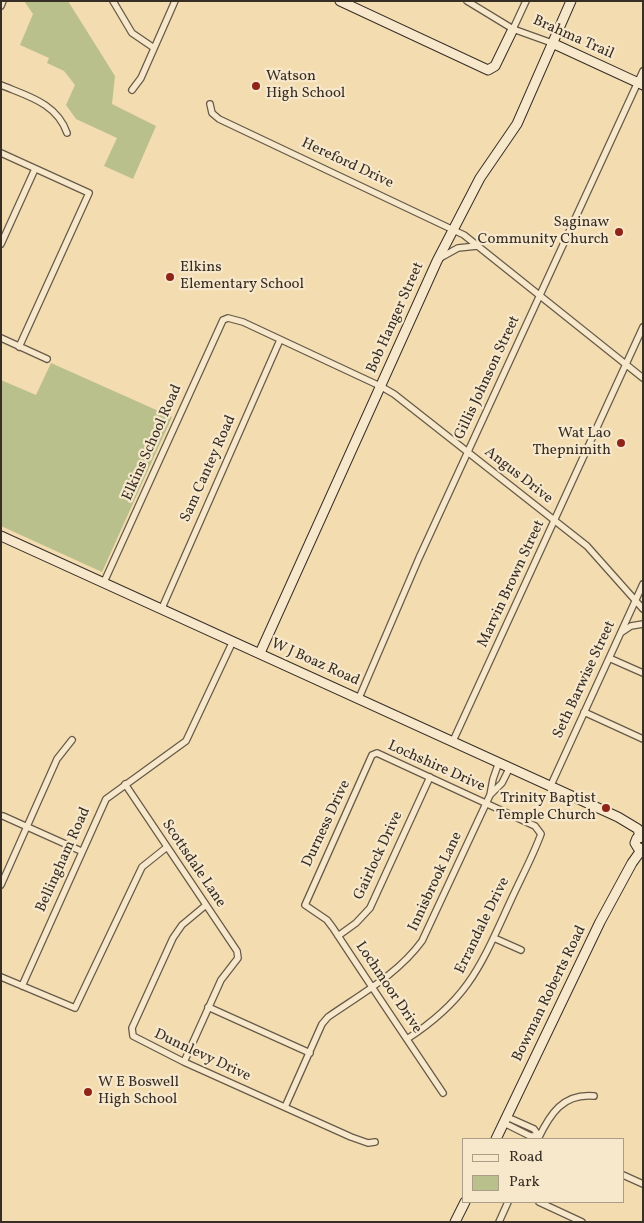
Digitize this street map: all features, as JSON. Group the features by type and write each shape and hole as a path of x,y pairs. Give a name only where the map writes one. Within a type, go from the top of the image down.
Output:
{"street":[{"path":"1,6 3,1"},
{"path":"113,1 132,33 154,48"},
{"path":"132,90 141,78 175,1"},
{"path":"340,1 488,70 495,66 526,1"},
{"name":"Brahma Trail","path":"467,1 513,29 552,43 640,84"},
{"name":"Bob Hanger Street","path":"260,653 437,261 480,178 517,124 571,1"},
{"name":"Gillis Johnson Street","path":"359,698 467,453 640,84 643,70"},
{"path":"1,84 53,109 63,122 67,133"},
{"name":"Hereford Drive","path":"210,104 212,113 219,119 453,228 643,378"},
{"path":"1,154 89,193 20,347"},
{"path":"1,244 35,169"},
{"path":"437,261 458,248 477,246"},
{"name":"Angus Drive","path":"228,318 236,318 380,386 593,552 643,609"},
{"name":"Elkins School Road","path":"104,582 223,320 228,318"},
{"name":"Marvin Brown Street","path":"454,741 643,328"},
{"path":"1,338 47,359"},
{"name":"Sam Cantey Road","path":"162,608 280,340"},
{"name":"W J Boaz Road","path":"1,536 618,817 640,841"},
{"name":"Seth Barwise Street","path":"551,786 643,584"},
{"path":"621,632 631,626 643,624"},
{"name":"Bellingham Road","path":"22,986 106,799 186,741 233,641"},
{"path":"609,658 643,673"},
{"path":"584,712 643,739"},
{"path":"1,885 57,759 72,740"},
{"name":"Lochshire Drive","path":"374,754 382,755 487,803 540,830"},
{"name":"Durness Drive","path":"305,905 374,754"},
{"name":"Innisbrook Lane","path":"285,1107 322,1024 328,1017 410,958 422,941 487,803 492,779 500,762"},
{"name":"Innisbrook Lane","path":"490,795 502,783 510,767"},
{"name":"Gairlock Drive","path":"338,936 356,923 370,908 430,777"},
{"name":"Scottsdale Lane","path":"125,784 237,951 238,958 226,971 208,1007"},
{"path":"3,816 81,851"},
{"name":"Errandale Drive","path":"407,1039 428,1025 458,998 478,970 540,837 540,830"},
{"name":"Bowman Roberts Road","path":"496,1138 600,922 632,863 640,841"},
{"path":"1,977 75,1008 142,867 167,847"},
{"name":"Dunnlevy Drive","path":"206,905 182,925 173,938 132,1028 133,1036 137,1040 184,1062 361,1141 375,1142"},
{"name":"Lochmoor Drive","path":"305,905 327,920 444,1093"},
{"path":"494,938 521,950"},
{"path":"184,1062 208,1007 310,1053"},
{"path":"538,1138 548,1119 561,1103 575,1097 594,1096"},
{"path":"505,1120 534,1129 538,1138"},
{"path":"624,1175 641,1183 643,1176"},
{"path":"455,1222 464,1203"},
{"path":"498,1222 508,1203"},
{"path":"541,1203 582,1222"}],"green space":[{"path":"24,1 68,1 115,76 112,104 156,126 133,179 104,166 117,138 76,119 66,105 75,85 64,71 47,63 49,58 20,45 33,14"},
{"path":"51,363 172,417 102,572 1,526 1,380 36,395"}],"place":[{"name":"Watson High School","path":"256,86"},
{"name":"Saginaw Community Church","path":"619,232"},
{"name":"Elkins Elementary School","path":"170,277"},
{"name":"Wat Lao Thepnimith","path":"621,443"},
{"name":"Trinity Baptist Temple Church","path":"606,808"},
{"name":"W E Boswell High School","path":"88,1092"}]}
